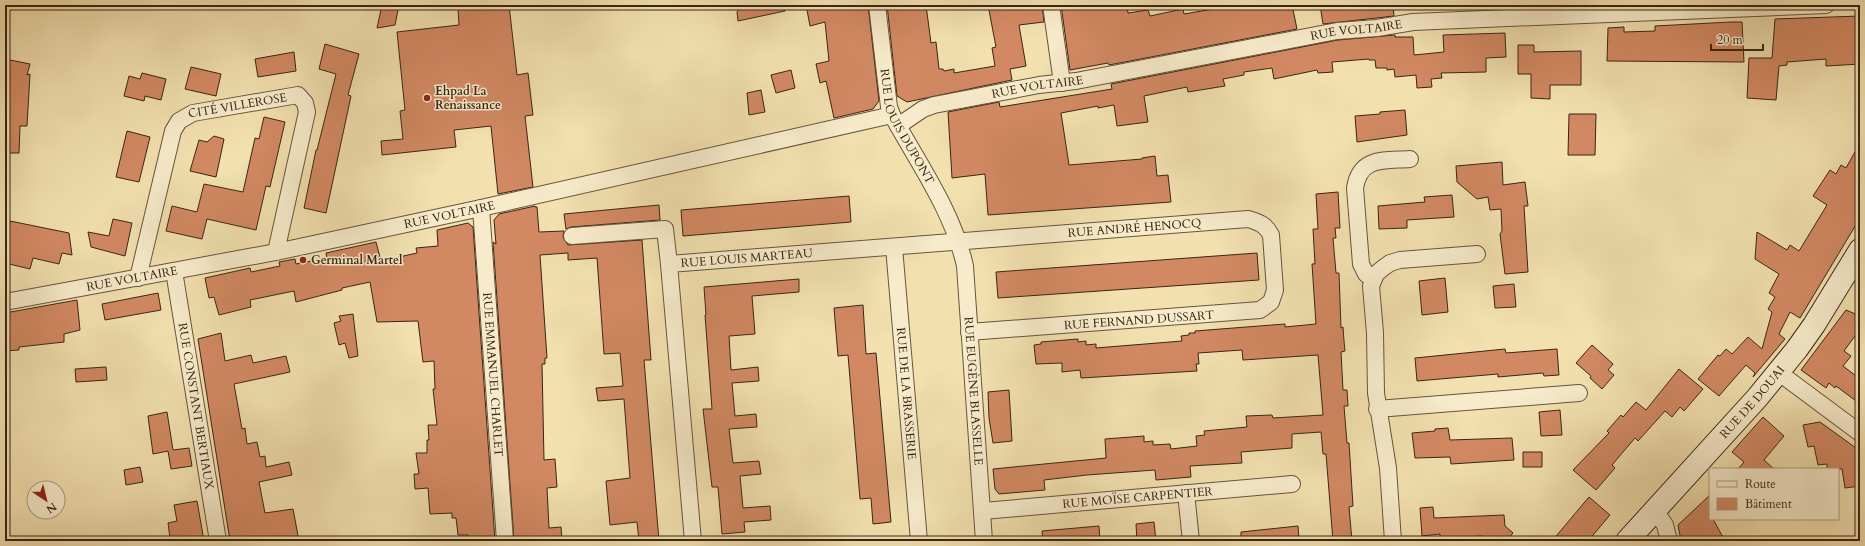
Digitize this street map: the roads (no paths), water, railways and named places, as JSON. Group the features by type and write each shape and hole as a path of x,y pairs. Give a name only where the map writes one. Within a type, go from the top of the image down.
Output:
{"street":[{"name":"RUE LOUIS DUPONT","path":"877,5 889,107 949,218 958,242"},
{"path":"1052,5 1062,83"},
{"name":"RUE VOLTAIRE","path":"5,302 276,252 895,120 934,105 1039,85 1062,83 1324,33 1377,28 1413,22 1826,5"},
{"name":"CITÉ VILLEROSE","path":"138,278 176,125 183,118 193,113 298,95 305,103 307,112 276,252"},
{"path":"1373,280 1366,274 1361,264 1355,188 1356,181 1362,169 1372,162 1410,159"},
{"name":"RUE EMMANUEL CHARLET","path":"481,208 505,541"},
{"name":"RUE ANDRÉ HENOCQ","path":"958,242 1248,219 1256,221 1268,229 1273,244 1274,268"},
{"path":"572,236 665,230 669,264"},
{"name":"RUE LOUIS MARTEAU","path":"693,541 669,264 958,242"},
{"name":"RUE EUGÈNE BLASSELLE","path":"958,242 964,266 984,541"},
{"name":"RUE DE LA BRASSERIE","path":"894,247 919,541"},
{"name":"RUE DE DOUAI","path":"1627,541 1778,372 1806,338 1860,250"},
{"path":"1393,541 1388,474 1377,409 1371,286 1373,280 1383,268 1390,263 1400,260 1477,254"},
{"name":"RUE FERNAND DUSSART","path":"969,332 1252,312 1266,306 1274,296 1274,268"},
{"name":"RUE CONSTANT BERTIAUX","path":"174,271 218,541"},
{"path":"1778,372 1860,433"},
{"path":"1377,409 1579,393"},
{"name":"RUE MOÏSE CARPENTIER","path":"983,511 1292,484"},
{"path":"1186,493 1191,541"},
{"path":"1655,510 1664,525 1669,541"}],"place":[{"name":"Ehpad La Renaissance","path":"427,98"},
{"name":"Germinal Martel","path":"303,260"}]}
